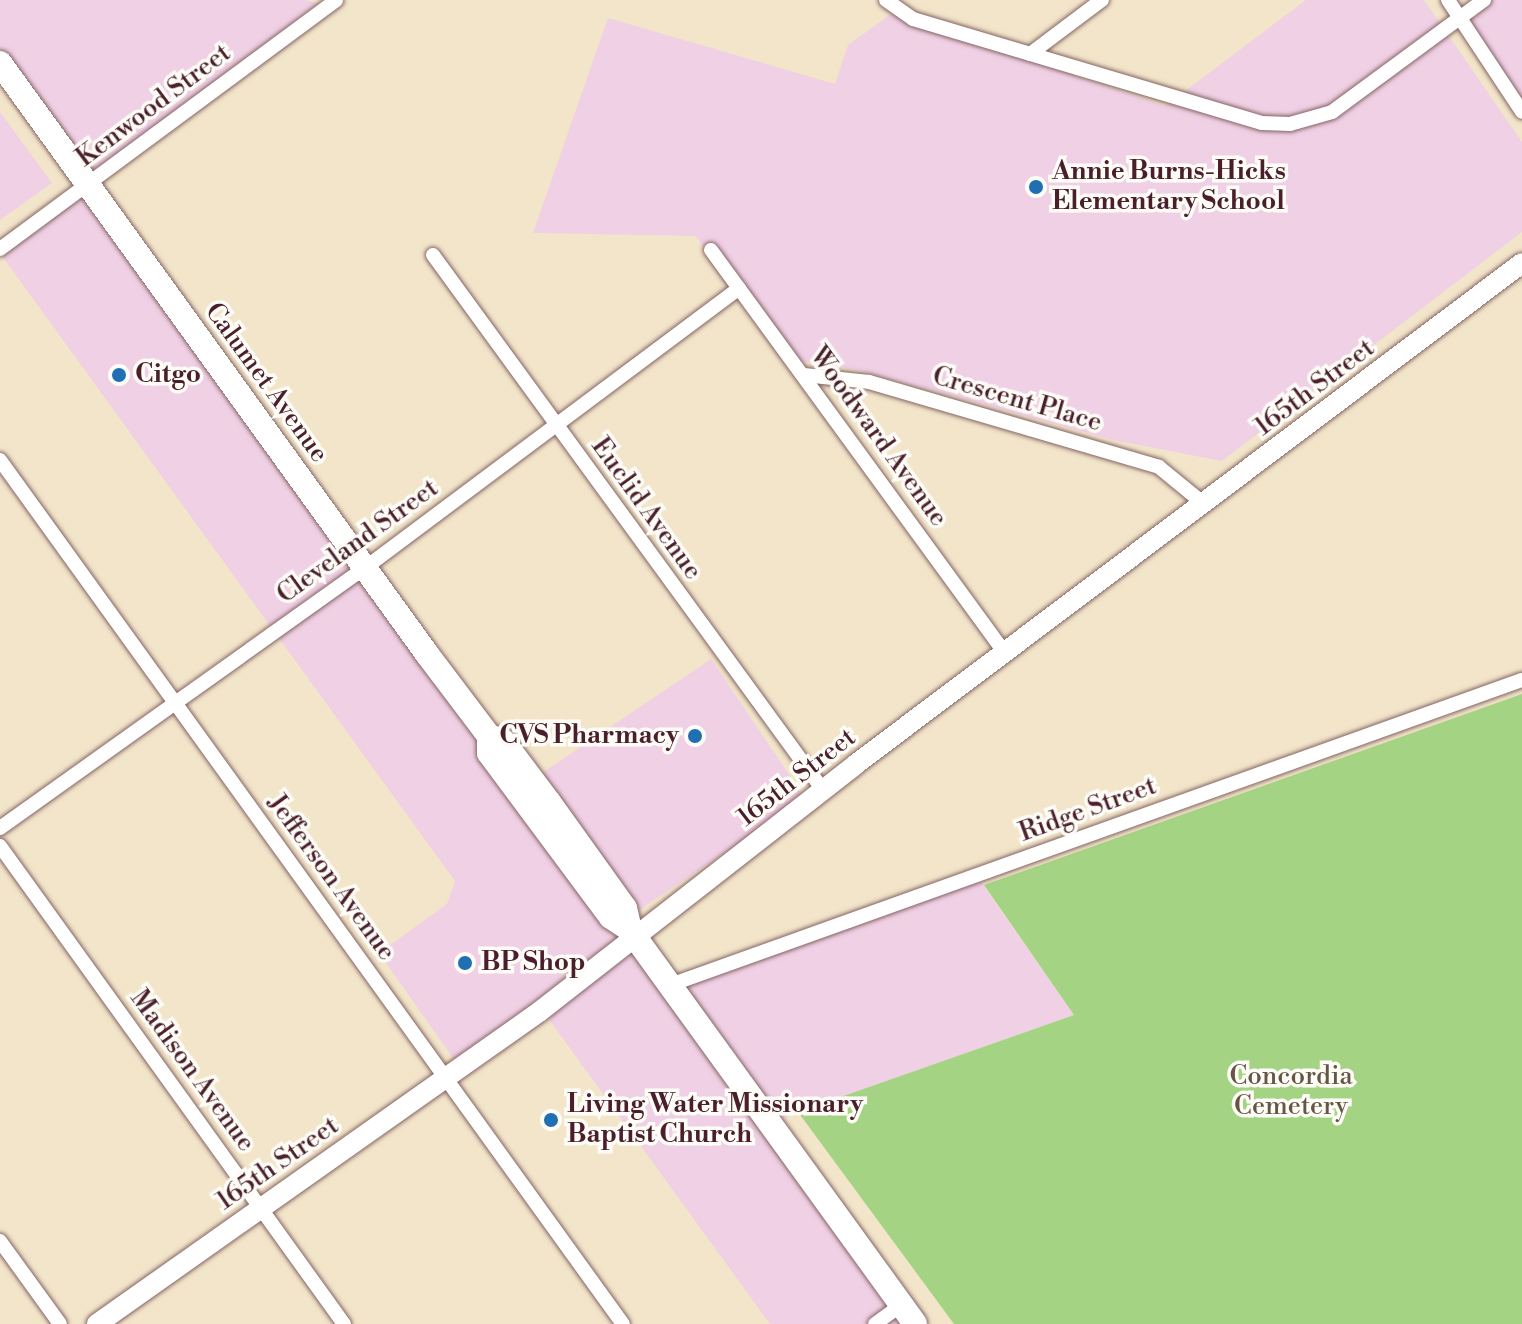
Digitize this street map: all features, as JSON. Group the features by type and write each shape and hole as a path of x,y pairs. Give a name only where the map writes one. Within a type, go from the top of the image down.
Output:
{"main road":[{"name":"Calumet Avenue","path":"0,63 489,736 489,753 611,917 633,934 908,1315"},
{"name":"165th Street","path":"97,1324 446,1079 633,934 1522,263"}],"street":[{"name":"Kenwood Street","path":"0,249 336,0"},
{"path":"886,0 913,19 1206,107 1277,124 1321,118 1484,0"},
{"path":"1030,54 1102,0"},
{"path":"1448,0 1522,112"},
{"name":"Woodward Avenue","path":"711,250 1005,653"},
{"name":"Euclid Avenue","path":"433,255 823,790"},
{"name":"Cleveland Street","path":"0,828 365,568 739,288"},
{"name":"Crescent Place","path":"804,375 869,382 1159,467 1204,504"},
{"name":"Jefferson Avenue","path":"0,460 623,1324"},
{"name":"Ridge Street","path":"670,985 1522,680"},
{"name":"Madison Avenue","path":"0,846 344,1324"},
{"path":"0,1241 60,1324"},
{"path":"875,1324 908,1315"}],"shaded area":[{"path":"0,0 306,0 319,4 89,179 0,54"},
{"name":"Annie Burns-Hicks Elementary School","path":"1306,0 1424,0 1522,142 1522,232 1222,461 1113,440 857,370 781,358 696,236 533,233 608,18 835,84 848,45 891,14 1165,106"},
{"path":"1491,0 1522,0 1522,104 1465,20"},
{"path":"0,112 52,183 0,220"},
{"path":"88,191 630,937 458,1065 379,953 447,904 455,881 2,256"},
{"path":"711,659 805,798 630,916 536,777"},
{"path":"979,879 1074,1015 774,1121 678,987"},
{"path":"635,943 911,1324 770,1324 545,1014"}],"green space":[{"name":"Concordia Cemetery","path":"1522,694 1522,1324 954,1324 798,1112 1074,1015 984,885"}],"place":[{"name":"Annie Burns-Hicks Elementary School","path":"1036,187"},
{"name":"Citgo","path":"119,375"},
{"name":"CVS Pharmacy","path":"695,736"},
{"name":"BP Shop","path":"465,963"},
{"name":"Living Water Missionary Baptist Church","path":"551,1120"}]}
